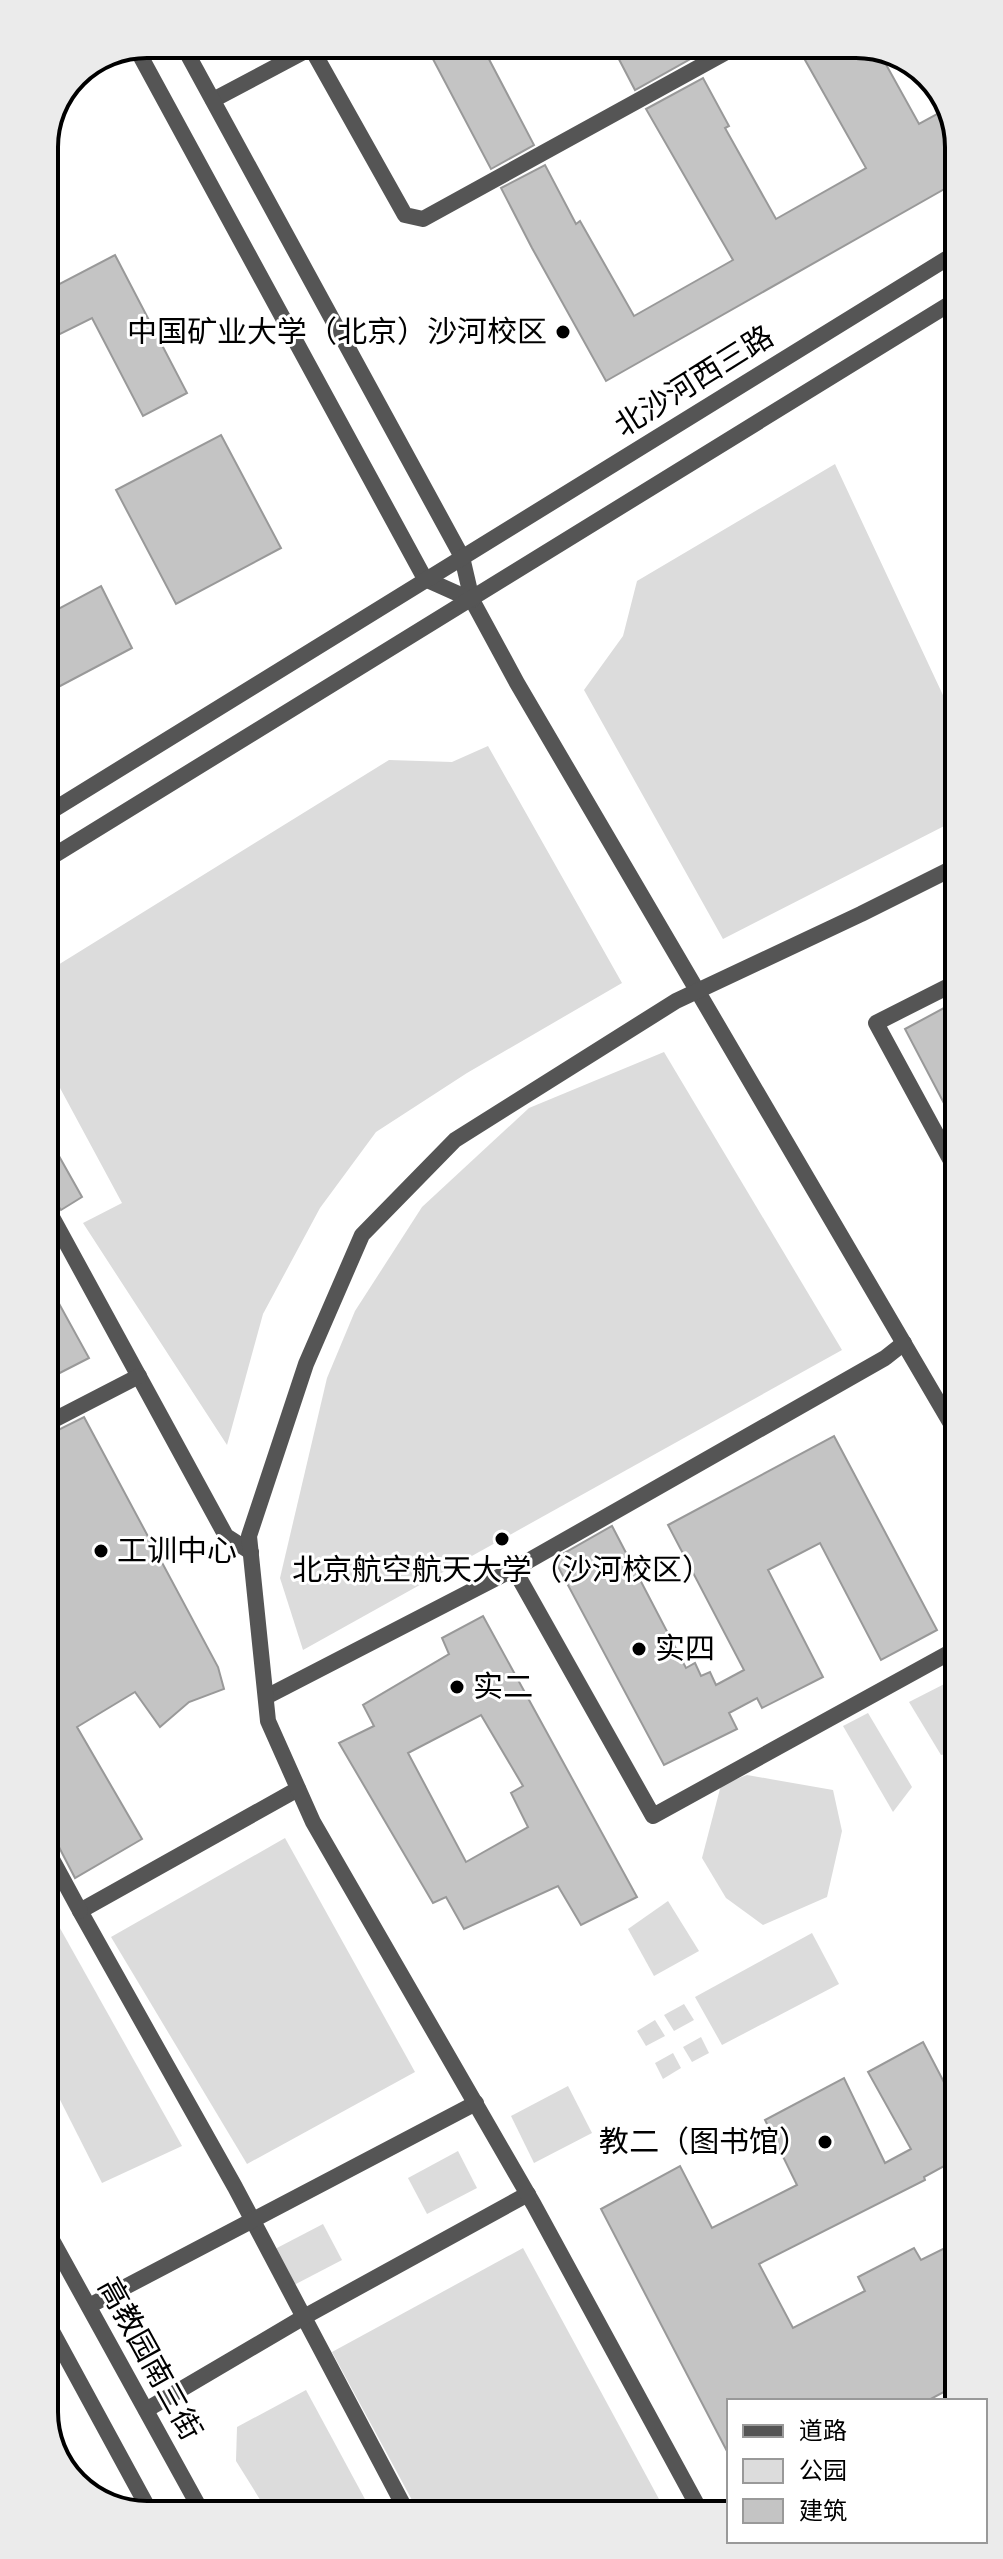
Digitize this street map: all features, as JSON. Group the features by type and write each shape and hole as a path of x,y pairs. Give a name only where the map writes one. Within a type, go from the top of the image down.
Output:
{"street":[{"path":"190,58 462,557 472,600 517,683 945,1413"},
{"path":"213,100 288,58"},
{"path":"317,58 405,215 423,219 716,58"},
{"path":"142,59 425,579 472,600"},
{"name":"北沙河西三路","path":"58,807 945,260"},
{"path":"58,853 945,307"},
{"path":"695,2501 528,2194 313,1822 268,1721 249,1536 306,1364 362,1235 455,1140 676,1001 945,872"},
{"path":"945,988 876,1023 945,1150"},
{"path":"58,1228 226,1536 251,1552"},
{"path":"266,1697 514,1569 885,1358 904,1343"},
{"path":"58,1418 139,1376"},
{"path":"514,1569 653,1816 945,1655"},
{"path":"80,1911 298,1789"},
{"path":"58,1870 252,2219 401,2501"},
{"path":"89,2306 476,2103"},
{"path":"146,2410 304,2317 528,2194"},
{"name":"高教园南三街","path":"58,2251 196,2501"},
{"path":"58,2342 144,2501"}],"green space":[{"path":"835,464 945,699 945,826 723,939 584,690 623,636 637,581"},
{"path":"488,746 622,983 467,1073 376,1132 320,1208 263,1314 227,1445 83,1223 122,1203 58,1084 58,965 389,760 452,762"},
{"path":"664,1052 842,1350 303,1650 280,1578 327,1378 355,1311 422,1207 529,1108"},
{"path":"945,1684 945,1754 941,1755 909,1702"},
{"path":"868,1713 912,1787 893,1812 843,1726"},
{"path":"747,1775 833,1790 842,1831 827,1897 763,1925 726,1898 702,1858 721,1785"},
{"path":"285,1838 415,2072 247,2164 111,1937"},
{"path":"668,1901 699,1951 654,1976 628,1929"},
{"path":"58,1925 182,2146 102,2183 58,2096"},
{"path":"812,1933 839,1984 722,2045 695,1997"},
{"path":"684,2004 694,2020 674,2031 664,2015"},
{"path":"655,2020 665,2036 646,2046 637,2031"},
{"path":"701,2037 709,2053 692,2062 683,2047"},
{"path":"673,2053 681,2068 663,2079 655,2063"},
{"path":"568,2086 592,2133 534,2163 511,2116"},
{"path":"458,2151 477,2188 427,2214 408,2178"},
{"path":"323,2224 342,2260 294,2285 275,2249"},
{"path":"523,2248 660,2501 413,2501 332,2352"},
{"path":"306,2390 366,2501 261,2501 236,2461 237,2427"}],"building":[{"path":"432,58 488,58 534,145 491,169"},
{"path":"618,58 692,58 635,90"},
{"path":"804,58 862,58 886,64 919,124 938,113 944,135 945,189 606,381 501,188 545,165 576,224 580,221 634,316 733,260 646,109 703,78 729,126 725,128 776,219 866,168"},
{"path":"115,255 187,393 143,416 92,318 58,335 58,285"},
{"path":"221,435 281,548 176,604 116,490"},
{"path":"101,586 132,648 58,687 58,609"},
{"path":"945,1007 945,1105 905,1029"},
{"path":"58,1154 82,1197 61,1210 58,1206"},
{"path":"58,1302 89,1358 58,1374"},
{"name":"工训中心","path":"84,1417 218,1667 224,1689 189,1702 160,1727 135,1692 77,1727 142,1839 75,1878 58,1845 58,1430"},
{"path":"834,1436 937,1630 881,1660 820,1543 768,1570 823,1677 762,1708 757,1698 729,1713 737,1729 664,1765 554,1559 612,1526 686,1668 695,1663 701,1676 710,1672 716,1685 744,1670 668,1525"},
{"path":"483,1616 637,1897 581,1925 558,1886 464,1929 446,1897 433,1903 339,1743 374,1726 363,1705 449,1654 442,1638","holes":["481,1715 523,1786 511,1793 528,1827 466,1862 408,1753"]},
{"path":"923,2042 945,2084 945,2166 924,2177 925,2180 759,2264 793,2328 865,2291 858,2277 914,2248 921,2260 945,2248 945,2391 931,2399 727,2399 727,2451 601,2209 680,2166 712,2228 797,2185 765,2120 844,2078 885,2163 911,2149 868,2072"}],"place":[{"name":"中国矿业大学（北京）沙河校区","path":"563,332"},
{"name":"北京航空航天大学（沙河校区）","path":"502,1539"},
{"name":"工训中心","path":"101,1551"},
{"name":"实四","path":"639,1649"},
{"name":"实二","path":"457,1687"},
{"name":"教二（图书馆）","path":"825,2142"}]}
